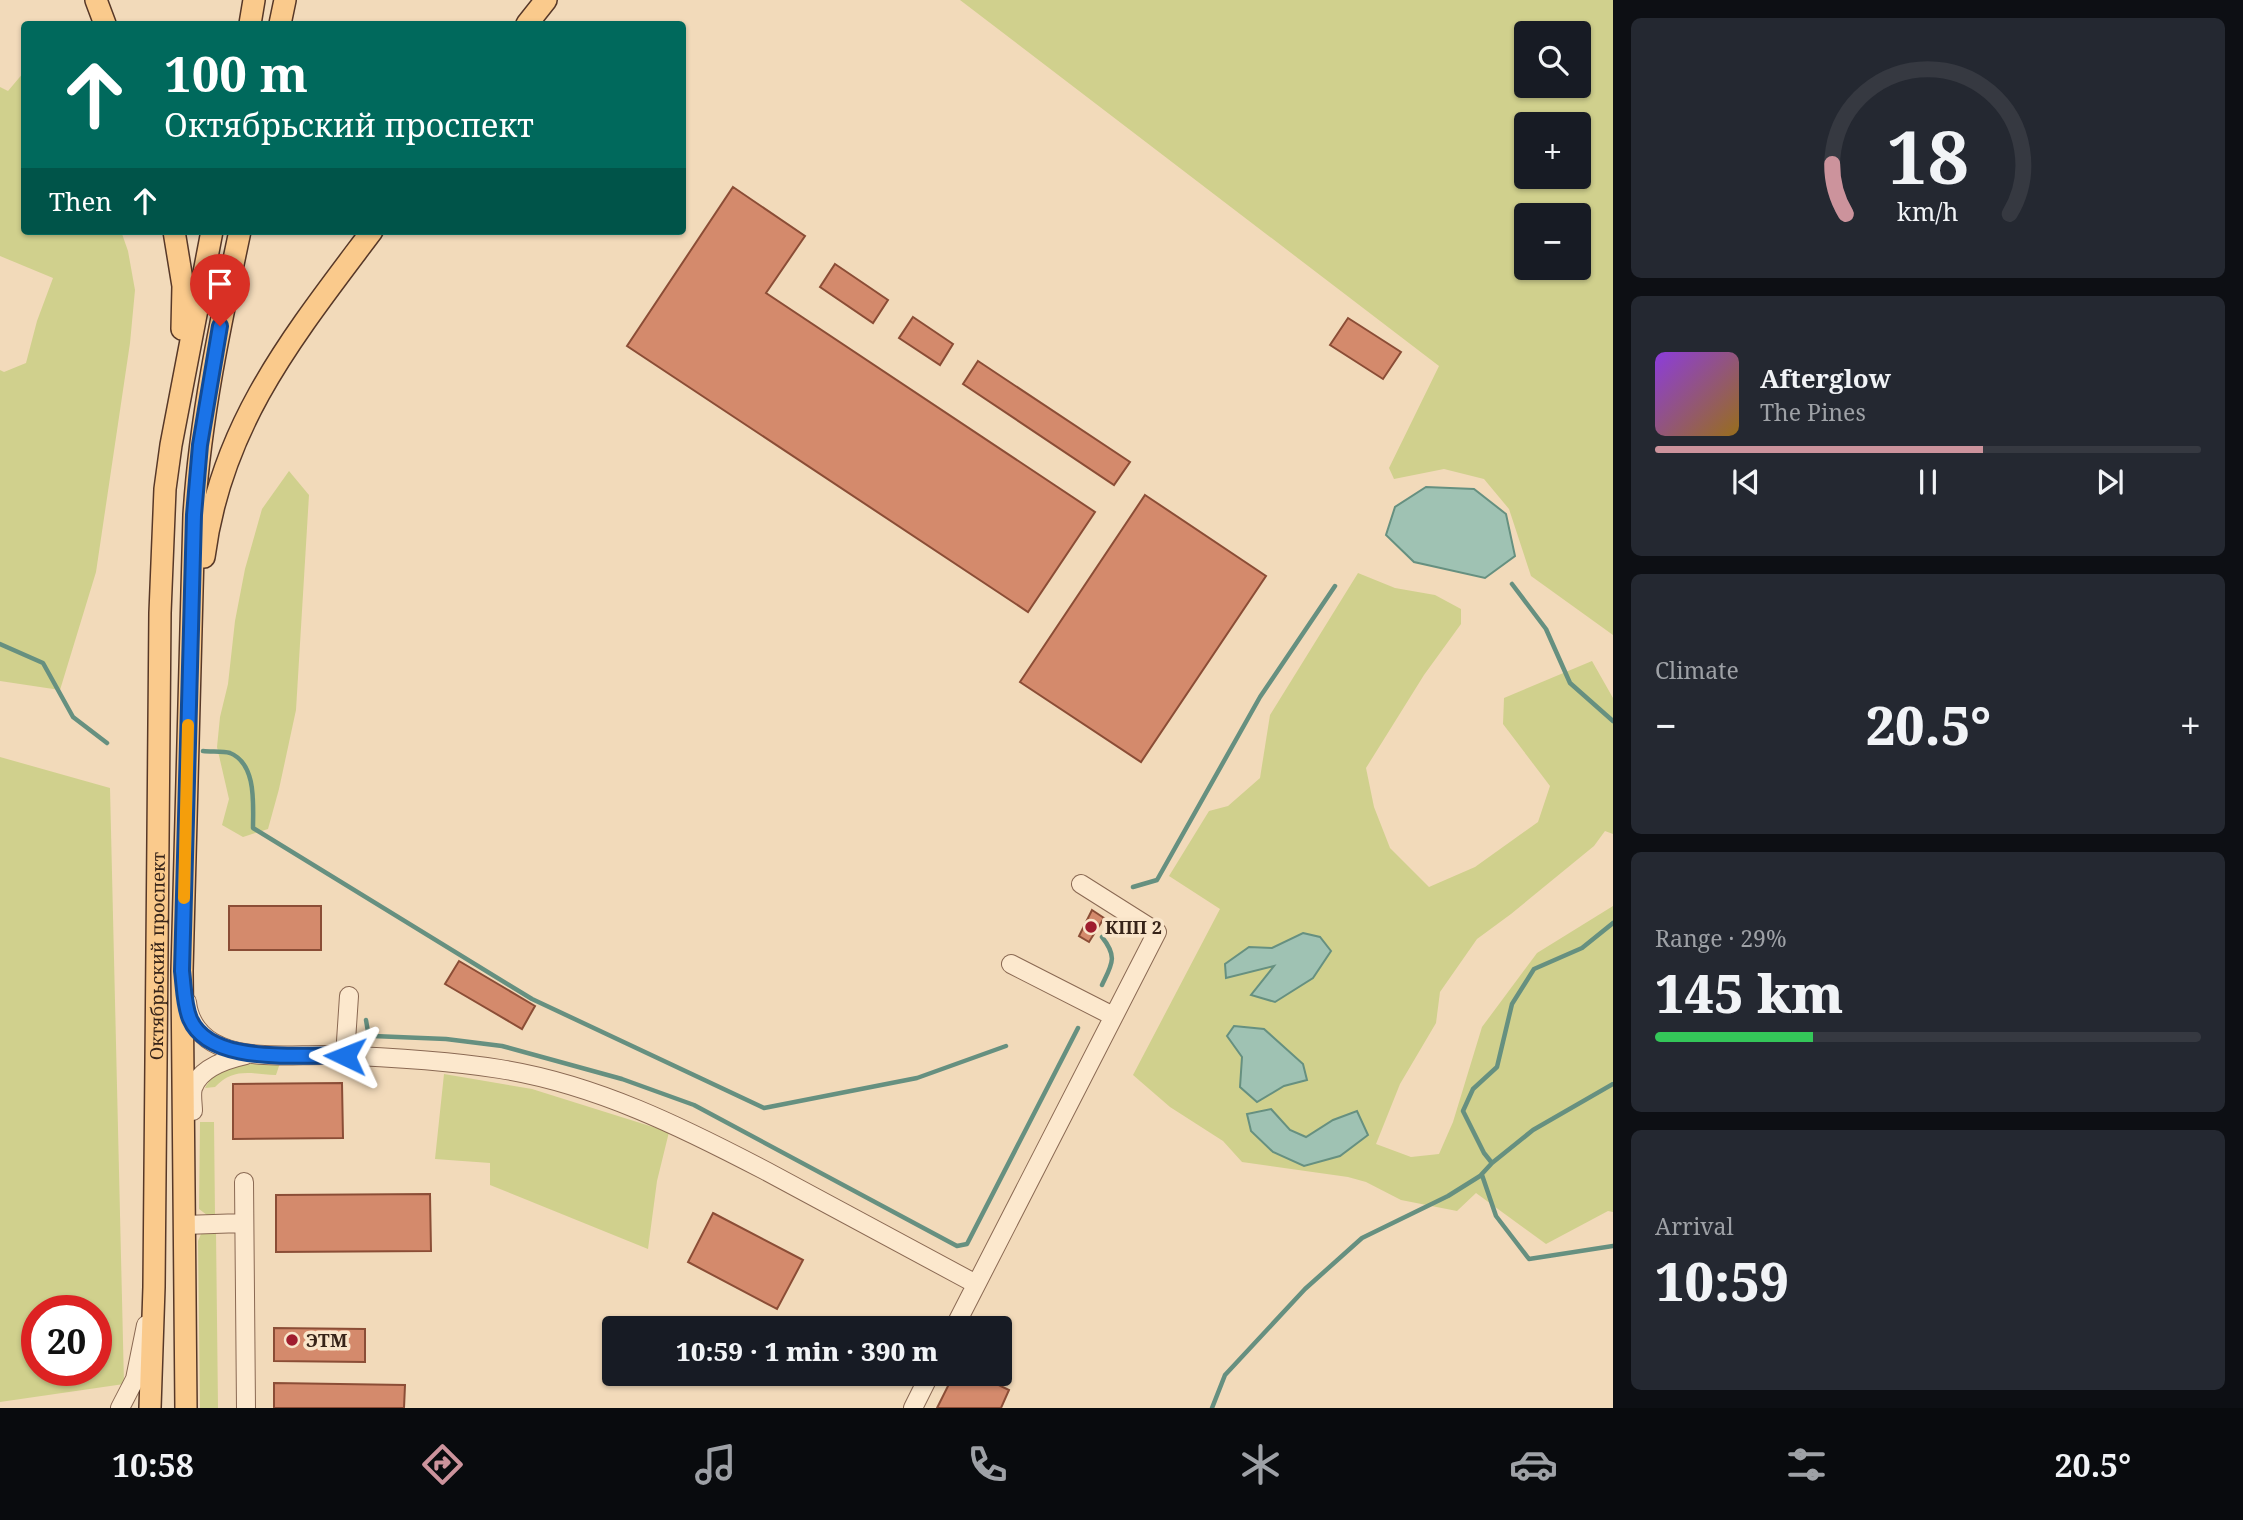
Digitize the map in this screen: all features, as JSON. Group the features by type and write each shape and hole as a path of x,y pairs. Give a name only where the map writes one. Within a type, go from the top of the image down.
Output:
{"main road":[{"path":"96,0 104,21"},
{"path":"250,21 254,0"},
{"path":"282,21 285,0"},
{"path":"529,21 546,0"},
{"path":"165,504 165,432 179,362 183,307 181,265 175,235"},
{"path":"165,504 171,445 211,235"},
{"path":"190,681 191,577 200,445 215,350 239,235"},
{"path":"190,681 208,531 234,441 254,399 273,368 369,235"},
{"name":"Октябрьский проспект","path":"149,1408 154,1287 160,613 165,504"},
{"name":"Октябрьский проспект","path":"187,1408 184,1385 182,971 190,681"}],"lane":[{"path":"960,1316 1157,932 1081,884"},
{"path":"1011,964 1113,1016"},
{"path":"182,971 187,1009 194,1026 220,1047 249,1054 441,1062 500,1069 567,1085 616,1101 720,1146 976,1284"},
{"path":"345,1056 349,996"},
{"path":"184,1195 193,1187 193,1088 216,1065 249,1054"},
{"path":"244,1182 246,1408"},
{"path":"184,1225 243,1223"},
{"path":"120,1408 135,1378 154,1287"},
{"path":"912,1408 924,1386"}],"green space":[{"path":"960,0 1613,0 1613,635 1531,576 1509,509 1484,479 1444,469 1394,479 1389,468 1439,366"},
{"path":"21,76 21,235 122,235 135,290 130,343 96,572 60,690 0,681 0,370 4,372 26,363 37,321 53,278 0,256 0,87 8,91"},
{"path":"289,471 309,495 296,710 268,829 243,837 222,825 229,799 217,747 220,717 228,684 235,621 245,569 262,509"},
{"path":"1358,573 1395,588 1435,595 1461,609 1461,624 1424,675 1366,768 1374,807 1390,848 1429,887 1475,867 1538,822 1550,786 1503,724 1504,698 1592,661 1613,698 1613,834 1605,831 1594,846 1477,939 1440,992 1436,1023 1400,1084 1376,1144 1411,1157 1439,1154 1453,1122 1482,1027 1537,953 1613,906 1613,1212 1608,1211 1546,1244 1476,1193 1457,1211 1401,1200 1366,1182 1348,1177 1242,1162 1223,1141 1170,1107 1133,1075 1220,909 1169,876 1209,811 1228,806 1260,778 1270,715"},
{"path":"0,757 110,788 124,1384 112,1386 112,1295 21,1295 21,1386 110,1386 0,1402"},
{"path":"280,1063 276,1075 236,1074 215,1087 205,1088 211,1079 228,1068"},
{"path":"444,1074 532,1089 669,1132 657,1181 648,1249 490,1185 490,1163 435,1159"},
{"path":"200,1122 214,1122 215,1216 207,1215 199,1209"},
{"path":"216,1231 218,1408 200,1408 198,1241 201,1234"}],"shaded area":[{"path":"1426,487 1474,489 1506,514 1515,556 1485,578 1414,562 1386,535 1395,507"},
{"path":"1303,933 1320,937 1331,951 1313,978 1275,1002 1251,995 1274,966 1226,978 1225,964 1249,947 1272,948"},
{"path":"1234,1026 1264,1029 1303,1064 1307,1080 1284,1086 1257,1102 1240,1087 1242,1057 1227,1036"},
{"path":"1271,1109 1290,1130 1306,1137 1333,1120 1357,1111 1368,1135 1340,1156 1304,1166 1273,1152 1251,1131 1247,1114"}],"building":[{"path":"733,187 805,236 766,293 1095,512 1028,612 627,346"},
{"path":"835,264 888,300 873,323 820,287"},
{"path":"913,317 953,344 940,365 899,338"},
{"path":"1348,318 1401,352 1383,379 1330,345"},
{"path":"978,361 1130,462 1114,485 963,384"},
{"path":"1145,495 1266,576 1141,762 1020,682"},
{"path":"229,906 321,906 321,950 229,950"},
{"name":"КПП 2","path":"1092,910 1104,918 1089,942 1079,936"},
{"path":"459,961 535,1006 522,1029 445,984"},
{"path":"342,1083 343,1138 233,1139 233,1084"},
{"path":"430,1194 431,1251 276,1252 276,1195"},
{"path":"713,1213 803,1260 777,1309 688,1262"},
{"path":"274,1328 365,1329 365,1362 274,1361"},
{"path":"274,1383 405,1385 404,1408 274,1408"},
{"path":"948,1386 1001,1386 1009,1390 1001,1408 937,1408"}],"waterway":[{"path":"1512,584 1546,629 1570,683 1613,721"},
{"path":"1133,887 1157,880 1260,697 1335,586"},
{"path":"0,644 43,663 73,717 107,743"},
{"path":"203,751 230,753 239,758 245,766 252,786 253,828 532,999 764,1108 917,1078 1006,1046"},
{"path":"1212,1408 1225,1375 1305,1289 1362,1238 1448,1196 1480,1176 1492,1163 1484,1153 1463,1111 1473,1089 1497,1067 1512,1004 1534,969 1582,948 1613,923"},
{"path":"1102,937 1110,950 1112,961 1102,985"},
{"path":"366,1020 368,1032 373,1036 446,1039 502,1046 622,1079 694,1105 957,1246 967,1244 1078,1028"},
{"path":"1492,1163 1533,1130 1613,1084"},
{"path":"1482,1175 1496,1216 1529,1259 1613,1246"}],"slow traffic":[{"path":"184,898 188,725"}],"place":[{"name":"КПП 2","path":"1091,927"},
{"name":"ЭТМ","path":"292,1340"}],"route":[{"path":"220,326 195,485 182,971 187,1009 194,1026 220,1047 249,1054 345,1056"}]}
